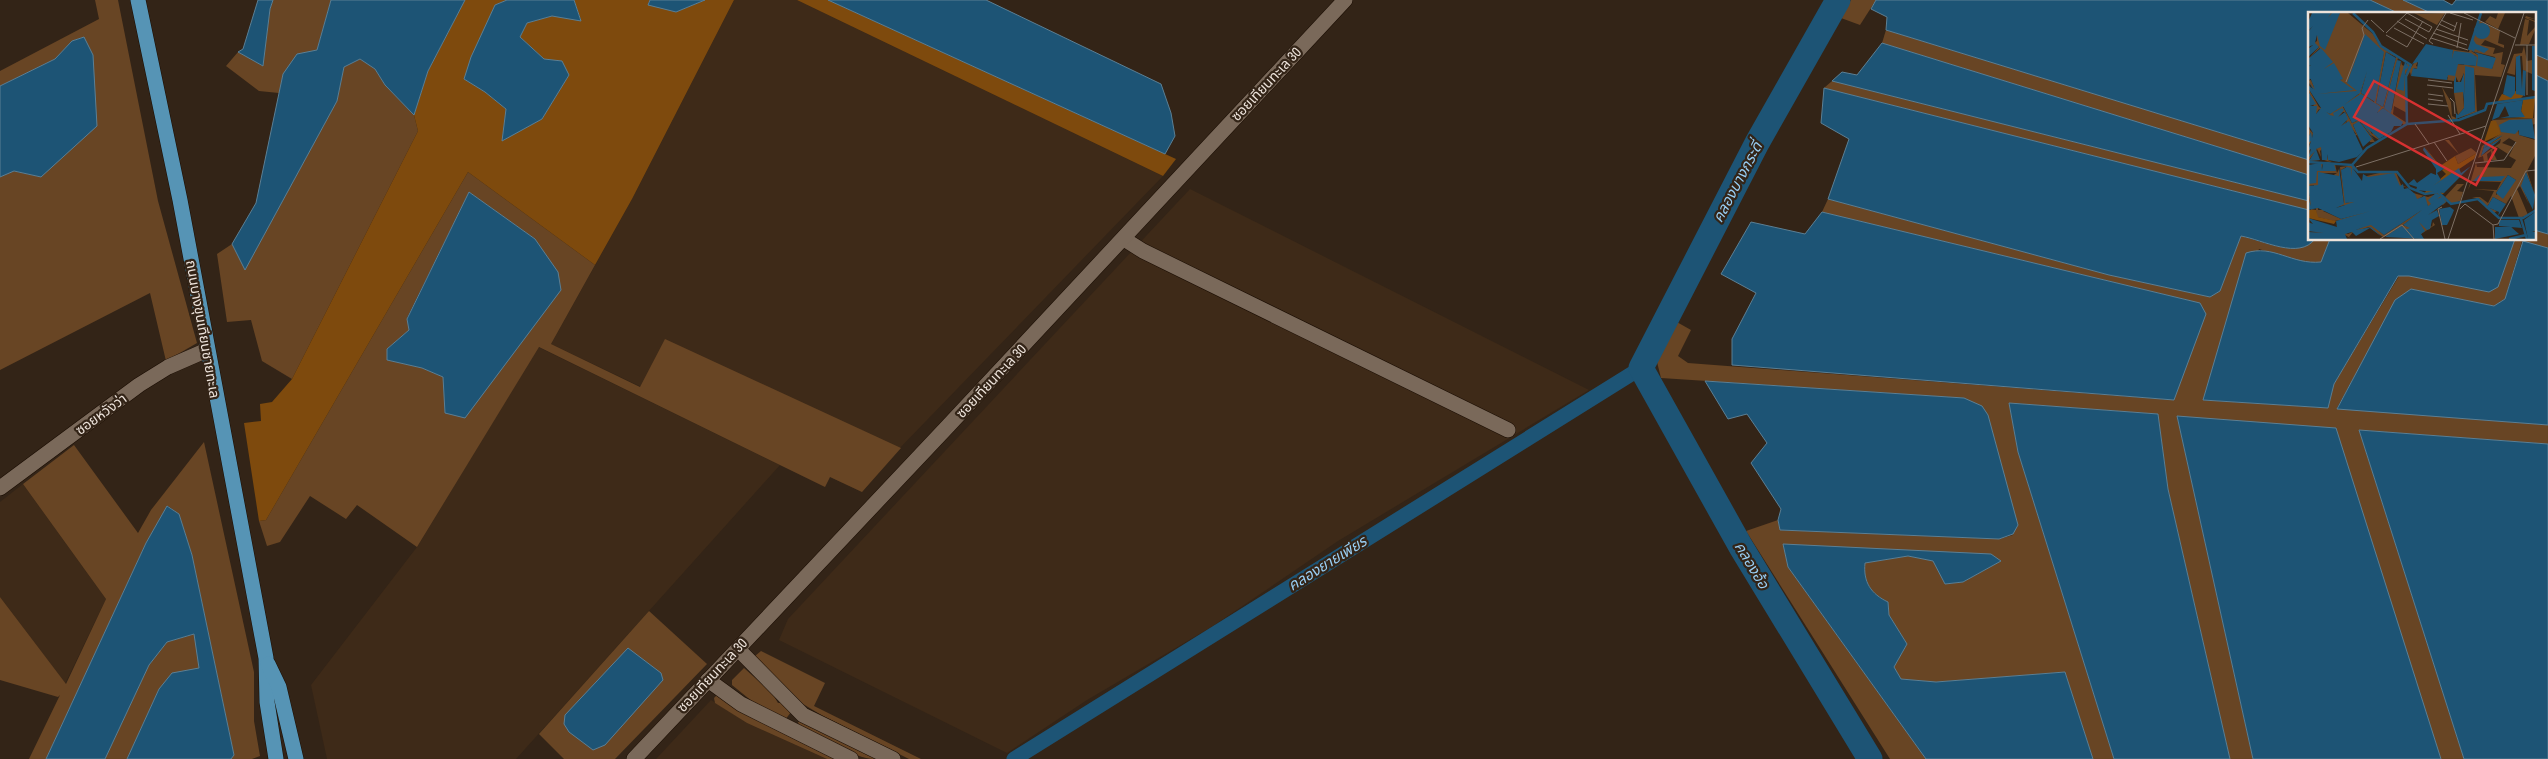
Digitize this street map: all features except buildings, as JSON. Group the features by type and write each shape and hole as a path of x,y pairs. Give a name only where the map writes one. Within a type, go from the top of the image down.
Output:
{"main road":[{"name":"ถนนบางขุนเทียนชายทะเล","path":"138,0 180,200 266,658 266,702 276,759"},
{"name":"ถนนบางขุนเทียนชายทะเล","path":"266,658 278,687 296,759"}],"street":[{"name":"ซอยเทียนทะเล 30","path":"634,759 1124,239 1345,0"},
{"path":"1124,239 1142,251 1508,430"},
{"name":"ซอยหวังว่า","path":"0,488 139,385 168,366 207,350"},
{"path":"738,649 803,715 888,758"},
{"path":"708,680 741,704 850,759"},
{"path":"786,727 794,722 797,715 794,706"}],"shaded area":[{"path":"95,0 118,0 158,201 197,343 166,361 150,293 0,370 0,177 13,171 41,177 84,37 72,41 55,59 0,86 0,71 99,19"},
{"path":"273,0 331,0 317,50 283,74 279,93 259,91 226,66 238,52 263,66 270,9"},
{"path":"465,0 507,0 495,5 464,79 485,92 506,109 502,140 542,119 569,75 544,59 520,37 527,23 552,16 581,20 574,0 650,0 648,4 676,12 705,0 734,0 632,199 595,265 468,172 266,520 259,521 244,423 261,421 260,404 272,402 292,379 418,131 414,115 428,71"},
{"path":"734,0 797,0 1163,176 896,452 862,492 551,344 632,199"},
{"path":"797,0 828,0 1176,159 1163,176"},
{"path":"1851,0 1876,0 1860,25 1841,18"},
{"path":"2370,0 2403,0 2429,12 2396,12"},
{"path":"1886,30 2308,160 2308,175 1882,43"},
{"path":"2536,55 2548,60 2548,81 2536,75"},
{"path":"360,59 375,69 385,85 414,115 418,131 292,379 262,361 251,320 227,322 217,254 232,244 245,269 337,101 344,67"},
{"path":"1832,81 2308,201 2308,210 1824,88"},
{"path":"468,172 595,265 551,344 640,387 665,339 901,448 862,492 830,477 825,487 539,347 417,547 357,505 346,519 310,496 280,542 267,546 259,521 266,520","holes":["469,192 535,239 445,413 443,377 422,368 387,360 387,349 409,330 407,318"]},
{"path":"1190,189 1589,390 1338,541 1213,626 1087,700 1007,753 779,640 788,619"},
{"path":"1828,199 2109,275 2210,297 2220,291 2241,236 2290,248 2300,248 2314,240 2330,240 2321,262 2307,264 2259,249 2203,400 2328,408 2334,384 2399,276 2409,275 2498,286 2515,240 2536,240 2536,231 2548,234 2548,248 2522,241 2505,299 2494,306 2411,289 2396,300 2337,408 2548,425 2548,444 2359,430 2464,759 2441,759 2395,618 2177,416 2253,759 2230,759 2168,489 2158,414 2009,403 2018,452 2114,759 2093,759 2065,672 1935,682 1901,679 1894,667 1907,644 1889,615 1888,602 1869,587 1865,576 1865,563 1908,556 1934,561 1945,584 1963,582 2001,561 1783,544 1788,567 1926,759 1890,759 1746,531 1778,520 1780,530 1999,539 2013,535 1964,398 1661,378 1656,358 1675,321 1691,330 1678,356 1688,363 2174,400 2200,303 1822,212"},
{"path":"538,347 780,465 516,759 327,759 311,685 417,547"},
{"path":"204,442 254,672 254,721 260,756 252,759 231,759 234,755 192,555 179,514 168,506 146,543 46,759 29,759 60,695 58,697 0,680 0,597 66,684 106,599 23,484 74,445 138,533 151,510"},
{"path":"23,484 106,599 65,684 0,597 0,502"},
{"path":"649,611 707,664 615,759 564,759 539,734"},
{"path":"195,634 199,668 159,689 127,759 105,759 149,665 167,642"},
{"path":"761,651 825,683 814,706 921,759 909,759 803,704 755,656"},
{"path":"744,668 772,693 778,703 785,702 791,712 785,720 758,706 732,685 732,680"},
{"path":"718,694 837,759 827,759 747,723 715,703 714,698"},
{"path":"711,700 747,723 827,759 656,759"},
{"path":"802,720 872,755 874,759 857,755 826,740 799,725 798,722"}],"water":[{"path":"258,0 273,0 270,9 263,66 238,52 243,49"},
{"path":"331,0 465,0 428,71 414,115 385,85 375,69 360,59 344,67 337,101 245,270 232,244 256,203 283,74 297,54 317,50"},
{"path":"507,0 574,0 581,21 552,16 527,23 520,37 544,59 562,61 569,75 542,119 502,141 506,109 485,92 464,79 471,57 495,5"},
{"path":"650,0 705,0 676,12 648,5"},
{"path":"828,0 986,0 1161,84 1171,113 1175,136 1165,154"},
{"path":"1876,0 2370,0 2396,12 2308,12 2308,160 1886,30 1887,17 1871,9"},
{"path":"2403,0 2443,0 2452,5 2456,0 2548,0 2548,60 2536,55 2536,12 2429,12"},
{"path":"84,37 93,55 97,126 41,177 14,171 0,177 0,86 55,59 72,41"},
{"path":"1882,43 2308,175 2308,201 1832,81 1842,72 1857,75"},
{"path":"2536,75 2548,81 2548,234 2536,231"},
{"path":"1824,88 2308,210 2308,240 2314,240 2300,248 2290,248 2241,236 2220,291 2210,297 2109,275 1828,199 1849,139 1821,123"},
{"path":"469,192 535,239 558,272 561,290 465,418 445,413 443,377 422,368 387,360 387,349 409,330 407,319"},
{"path":"1822,212 2200,303 2206,314 2174,400 1732,365 1732,339 1756,293 1721,274 1751,222 1805,234"},
{"path":"2330,240 2515,240 2498,287 2489,292 2409,276 2398,276 2334,384 2328,408 2203,400 2246,253 2265,251 2301,261 2321,262"},
{"path":"2523,241 2548,248 2548,425 2337,409 2395,300 2411,289 2494,306 2505,299"},
{"path":"1705,381 1964,398 1982,406 1988,415 2018,525 2013,534 1999,539 1780,530 1778,520 1781,509 1751,463 1767,443 1747,414 1728,419"},
{"path":"2009,403 2158,414 2168,489 2230,759 2114,759 2018,452"},
{"path":"2177,416 2336,428 2441,759 2253,759"},
{"path":"2359,430 2548,444 2548,759 2464,759"},
{"path":"167,506 179,514 192,555 234,755 231,759 127,759 159,689 172,673 199,668 194,634 167,642 149,665 105,759 46,759 146,543"},
{"path":"1783,544 1991,554 2001,561 1963,582 1945,584 1933,561 1908,556 1865,563 1865,576 1869,587 1888,602 1889,615 1907,644 1894,667 1901,679 1936,682 2065,672 2093,759 1926,759 1788,567"},
{"path":"628,648 661,673 663,680 605,745 593,750 569,732 564,724 565,715"}],"waterway":[{"name":"คลองอ้อ","path":"1838,0 1757,143 1641,368 1741,547 1870,759"},
{"name":"คลองยายเพียร","path":"1014,759 1641,368"}],"water label":[{"name":"คลองบางกระดี่","path":"1737,182"}]}
